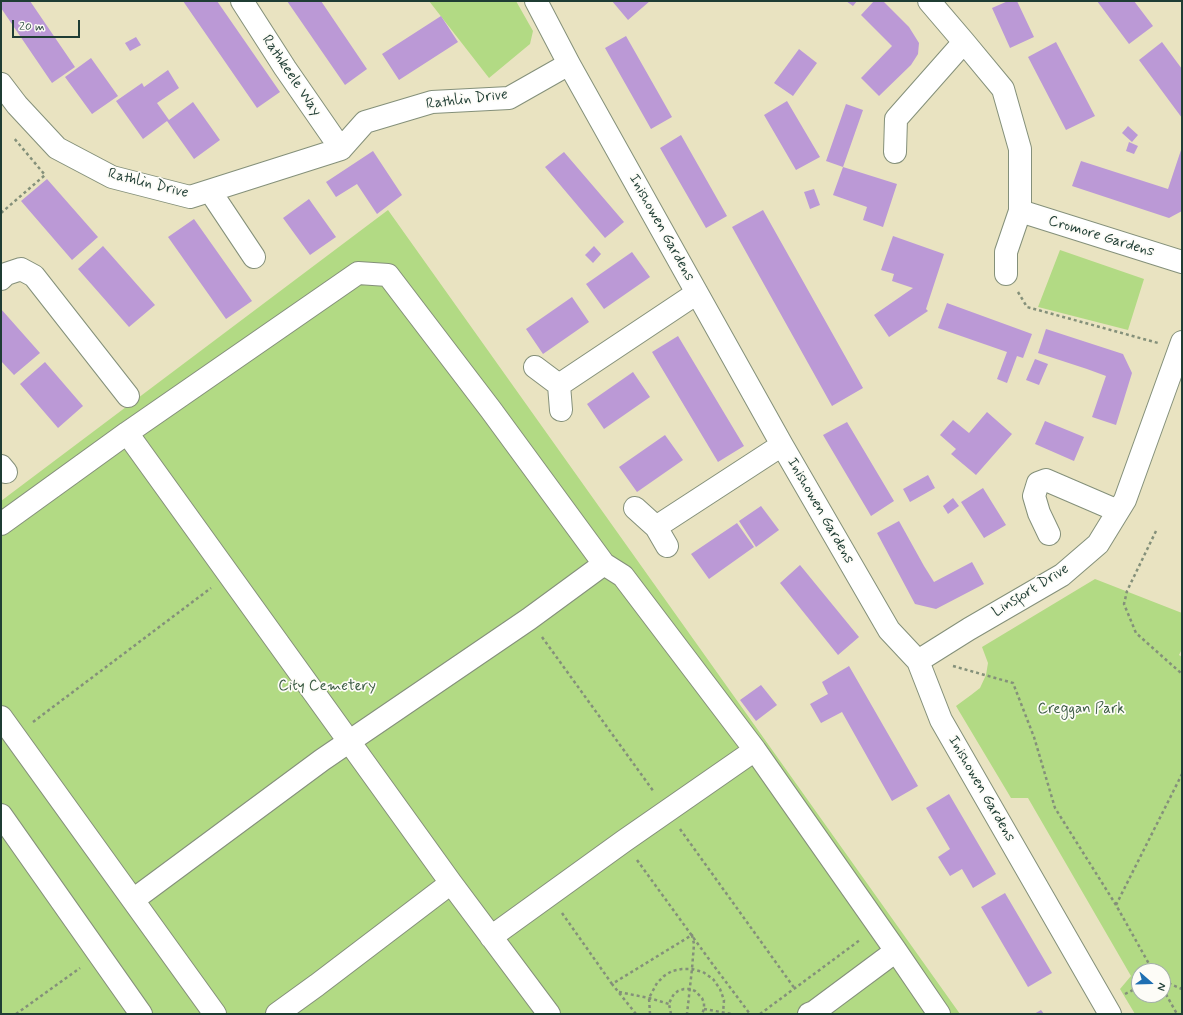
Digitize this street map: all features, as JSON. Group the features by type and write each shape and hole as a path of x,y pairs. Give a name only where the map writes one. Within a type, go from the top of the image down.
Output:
{"street":[{"name":"Rathkeele Way","path":"242,1 285,68 341,150"},
{"path":"929,1 1003,89 1020,149 1020,211 1006,252 1006,274"},
{"name":"Inishowen Gardens","path":"539,2 569,64 782,445 889,630 918,661 941,720 1110,1014"},
{"path":"895,152 896,119 964,42"},
{"name":"Rathlin Drive","path":"1,84 17,105 58,148 112,178 190,197 341,150 365,122 432,102 509,98 569,64"},
{"name":"Rathlin Drive","path":"210,191 254,257"},
{"name":"Cromore Gardens","path":"1020,211 1182,262"},
{"path":"1,279 6,274 21,269 34,276 128,396"},
{"path":"1,524 128,433 358,273 388,275 491,410 604,564 623,576 755,750 939,1014"},
{"path":"559,385 697,293"},
{"name":"Linsfort Drive","path":"918,661 969,629 1062,575 1098,544 1125,500 1181,346"},
{"path":"535,367 559,385 561,410"},
{"path":"128,433 451,883 549,1014"},
{"path":"656,527 782,445"},
{"path":"1049,534 1039,513 1034,496 1038,483 1046,480 1118,511"},
{"path":"635,508 656,527 667,546"},
{"path":"133,900 322,760 530,619 604,564"},
{"path":"1,717 8,741 133,900 215,1014"},
{"path":"491,937 624,841 755,750"},
{"path":"1,815 141,1014"},
{"path":"277,1014 451,883"},
{"path":"810,1014 896,951"}],"path":[{"path":"1,213 45,174 11,134"},
{"path":"1006,274 1027,307 1181,346"},
{"path":"1156,532 1127,591 1124,604 1136,633 1182,674"},
{"path":"8,741 229,574"},
{"path":"918,661 953,666 1014,682 1034,737 1055,808 1116,905 1149,963"},
{"path":"1116,905 1182,774"},
{"path":"624,841 750,1014"},
{"path":"549,895 612,984 636,1014"},
{"path":"687,1014 694,944 692,936"},
{"path":"612,984 692,936"},
{"path":"760,1014 861,939"},
{"path":"16,1014 99,955"},
{"path":"650,1014 649,998 656,983 672,971 682,969 692,969 703,972 713,979 720,989 724,1000 723,1013"},
{"path":"1171,984 1182,989"},
{"path":"671,1014 669,1004 671,999 674,994 684,989 695,991 702,998 704,1003 702,1014"},
{"path":"619,992 669,1004"},
{"path":"1171,1003 1177,1014"},
{"path":"704,1008 732,1014"}],"green space":[{"path":"429,1 516,1 533,31 530,44 489,78"},
{"name":"City Cemetery","path":"388,210 960,1014 1,1014 1,501"},
{"path":"1060,250 1144,279 1128,330 1038,307"},
{"name":"Creggan Park","path":"1095,579 1182,613 1182,649 1179,655 1182,657 1182,1014 1135,1014 1120,989 1131,976 1028,798 1011,798 956,706 980,688 986,675 988,663 982,647"}],"building":[{"path":"1,1 30,1 75,67 52,83 1,8"},
{"path":"183,1 217,1 280,92 257,108"},
{"path":"287,1 321,1 367,69 345,85"},
{"path":"612,1 650,1 628,20"},
{"path":"846,1 857,1 853,6"},
{"path":"874,1 883,1 909,27 919,43 918,54 911,65 879,96 861,78 892,46 861,15"},
{"path":"1008,1 1017,1 1034,37 1010,48 992,8"},
{"path":"1097,1 1134,1 1153,26 1129,44"},
{"path":"441,16 458,42 399,80 382,54"},
{"path":"626,36 672,117 651,129 605,48"},
{"path":"136,37 141,45 130,51 125,43"},
{"path":"1056,42 1095,116 1066,130 1028,57"},
{"path":"1162,42 1182,69 1182,118 1139,60"},
{"path":"799,49 817,63 793,96 774,83"},
{"path":"91,58 118,96 92,114 65,77"},
{"path":"168,70 179,88 157,103 169,120 193,102 220,140 194,159 167,121 143,139 116,101 142,83 144,87"},
{"path":"787,101 820,157 796,170 764,115"},
{"path":"846,104 863,110 843,167 826,161"},
{"path":"1128,126 1138,135 1132,142 1122,133"},
{"path":"681,135 727,216 706,228 660,148"},
{"path":"1129,142 1138,146 1134,154 1126,151"},
{"path":"1182,147 1182,211 1169,218 1072,186 1081,161 1168,189"},
{"path":"373,151 402,195 377,214 357,184 336,197 326,182"},
{"path":"564,152 624,222 605,238 545,167"},
{"path":"843,167 897,184 883,227 863,220 867,207 833,195"},
{"path":"47,179 98,237 72,260 21,201"},
{"path":"814,189 820,205 810,209 804,192"},
{"path":"309,199 336,237 310,255 283,218"},
{"path":"763,210 863,388 832,406 732,227"},
{"path":"194,219 252,301 226,319 168,237"},
{"path":"893,236 944,254 926,309 928,311 889,337 874,315 913,288 892,281 894,274 881,270"},
{"path":"103,246 155,305 129,327 78,269"},
{"path":"594,246 601,254 593,263 585,255"},
{"path":"632,252 650,277 604,309 586,284"},
{"path":"572,297 589,322 543,354 526,329"},
{"path":"947,303 1032,334 1023,358 1017,356 1007,383 997,379 1007,352 938,328"},
{"path":"1,309 40,353 14,375 1,361"},
{"path":"1046,329 1123,354 1132,373 1116,425 1092,417 1106,376 1038,353"},
{"path":"678,336 744,446 718,462 652,352"},
{"path":"1035,359 1048,364 1039,385 1026,380"},
{"path":"45,362 83,406 58,428 20,384"},
{"path":"633,372 650,397 604,429 587,404"},
{"path":"987,412 1012,434 976,475 951,454 956,449 940,435 953,420 969,433"},
{"path":"1045,421 1084,437 1074,461 1035,444"},
{"path":"847,422 894,501 871,516 823,435"},
{"path":"665,435 683,460 637,492 619,467"},
{"path":"928,475 935,488 910,502 903,489"},
{"path":"983,488 1006,525 984,538 961,502"},
{"path":"953,498 959,506 948,514 943,506"},
{"path":"761,506 779,530 756,547 739,521"},
{"path":"899,521 934,582 972,562 984,584 936,609 915,604 877,533"},
{"path":"737,523 754,547 709,579 691,554"},
{"path":"800,565 859,637 838,655 780,583"},
{"path":"849,666 918,786 892,801 842,712 821,723 810,704 828,694 822,682"},
{"path":"761,685 777,705 756,721 740,700"},
{"path":"949,794 996,874 973,888 962,869 950,876 938,857 950,849 926,808"},
{"path":"1005,893 1052,973 1028,987 981,907"},
{"path":"1041,1010 1044,1014 1034,1014"}]}
